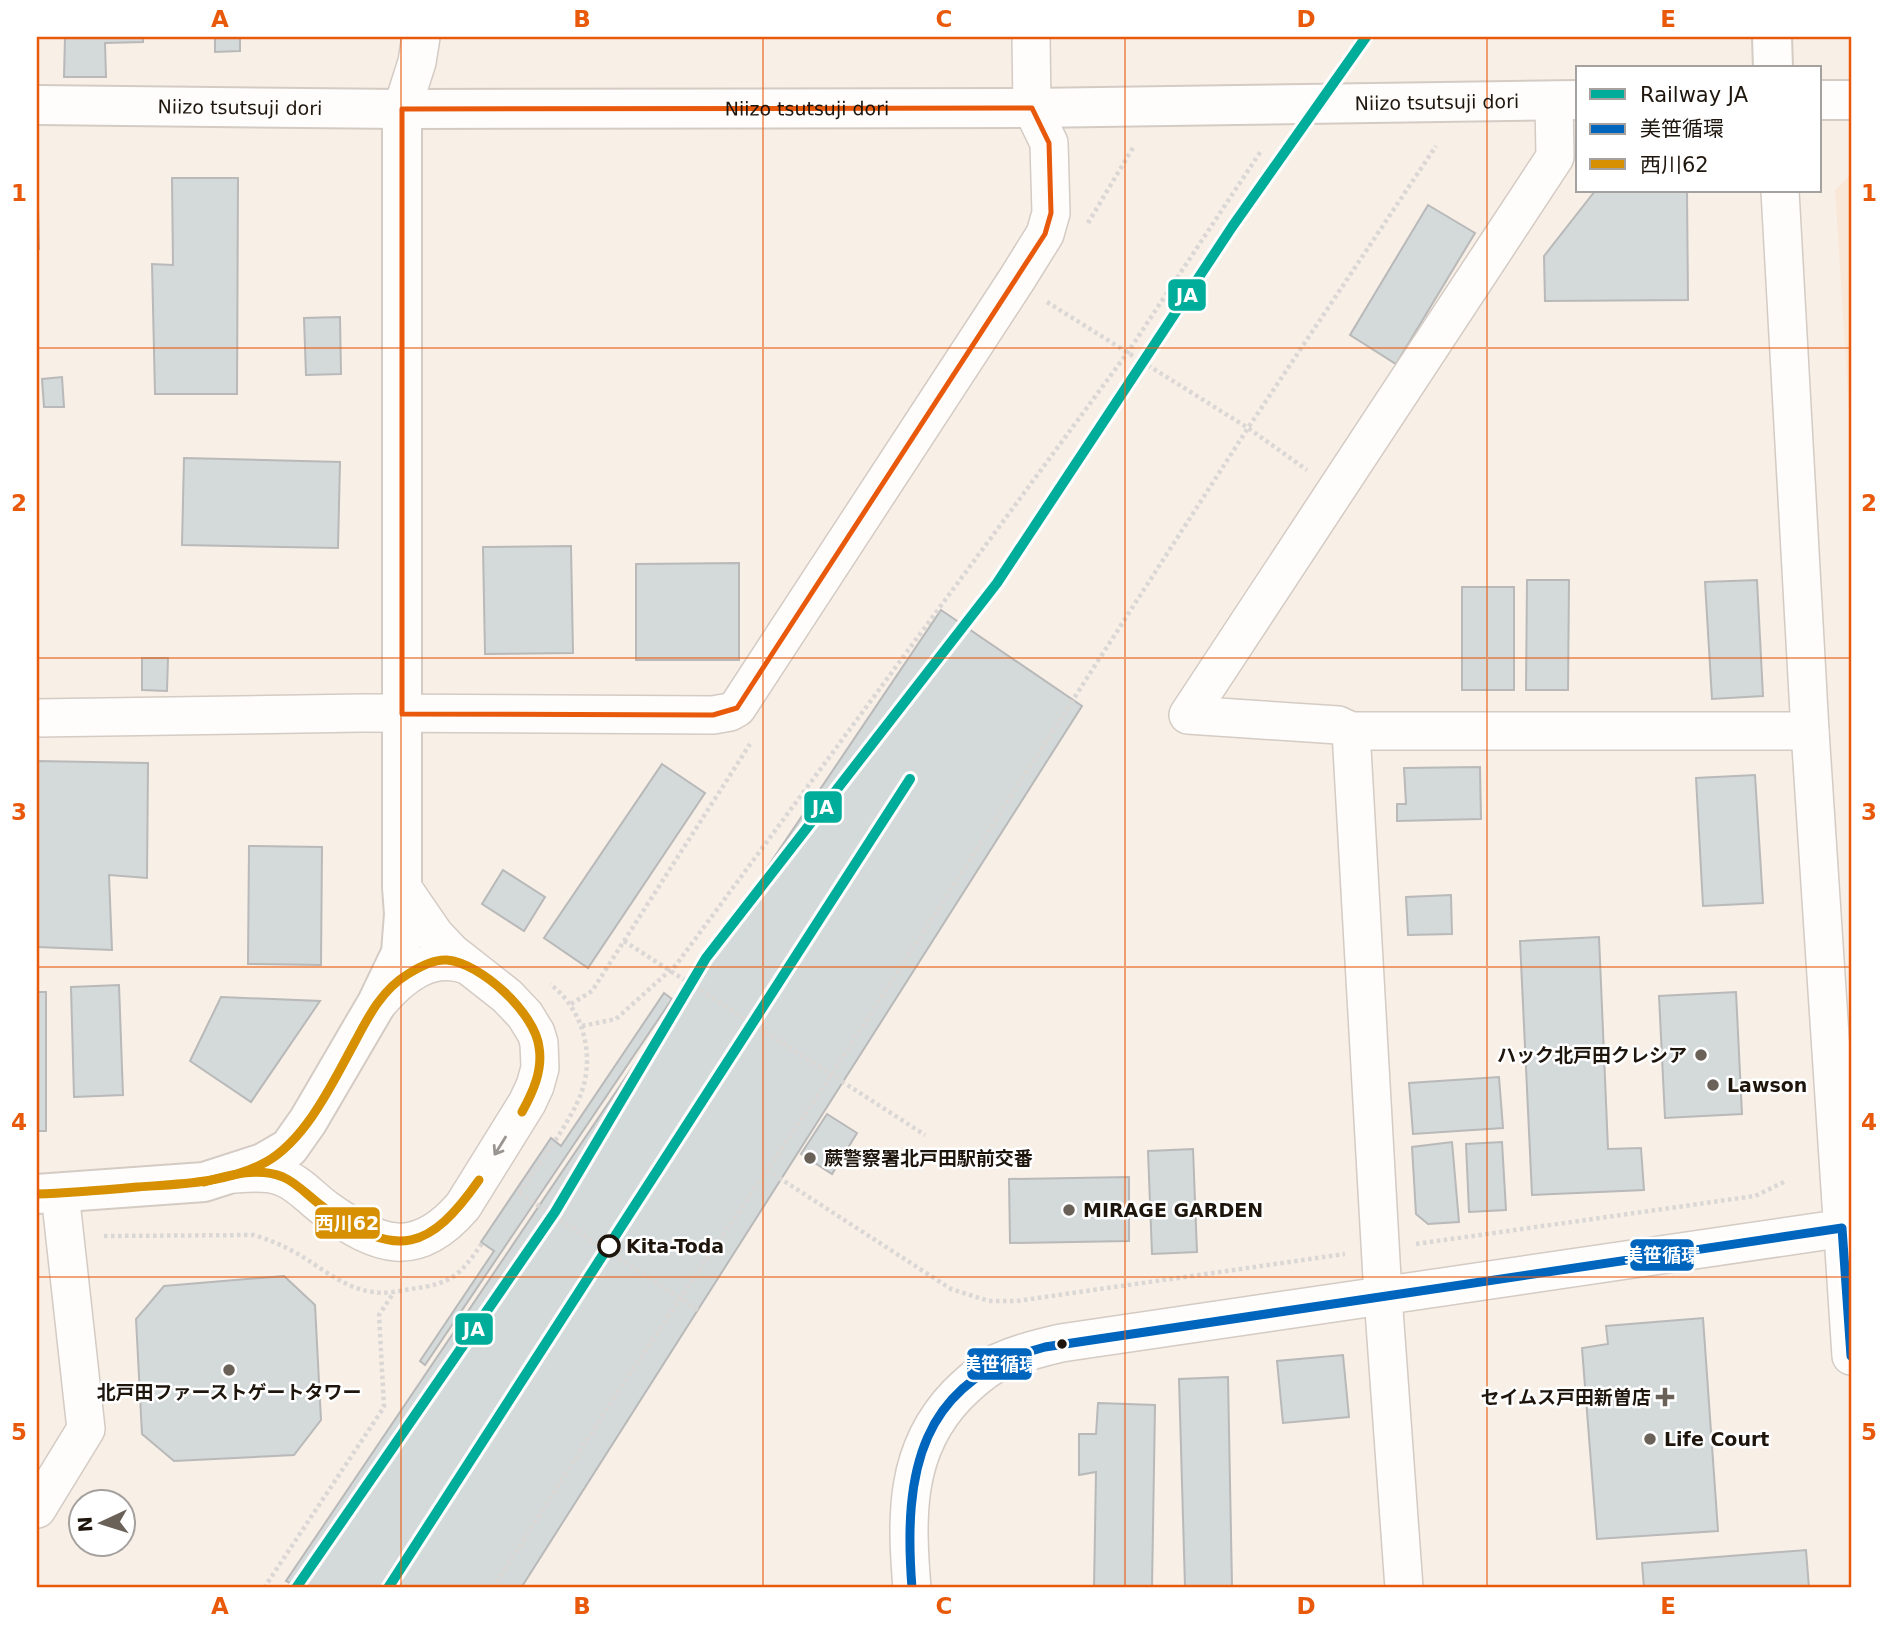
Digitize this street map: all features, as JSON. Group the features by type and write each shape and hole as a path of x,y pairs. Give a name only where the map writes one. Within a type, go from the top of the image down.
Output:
{"street":[{"path":"37,1509 86,1429 48,1194 204,1182 263,1163 289,1148 309,1121 377,1003 401,953 404,914 402,109 417,62 421,37"},
{"path":"37,718 402,714 713,715 737,708 1045,234 1051,213 1049,144 1032,108 1031,37"},
{"path":"1772,37 1773,66"},
{"path":"1566,100 1555,157 1188,715 1338,725 1351,731 1810,731"},
{"name":"Niizo tsutsuji dori","path":"37,105 402,109 1032,108 1566,100"},
{"path":"1822,100 1851,100"},
{"path":"1780,192 1810,731 1847,1228 1851,1356"},
{"path":"1351,731 1383,1296 1404,1588"},
{"path":"234,1174 255,1173 282,1177 369,1236 404,1244 433,1233 450,1221 463,1206 527,1103 540,1068 536,1033 525,1015 507,996 467,965 435,935 402,887"},
{"path":"377,1003 404,976 418,968 445,960 467,965"},
{"path":"912,1588 908,1539 910,1489 923,1442 947,1406 968,1384 997,1363 1030,1350 1061,1343 1847,1228"}],"path":[{"path":"493,1588 624,1382 832,1074 1248,428 1436,146"},
{"path":"582,1026 616,1019 669,971 1128,352 1261,151"},
{"path":"1017,279 1042,299 1248,428 1336,490"},
{"path":"571,1004 592,991 750,743"},
{"path":"624,941 925,1135"},
{"path":"766,1170 951,1289 989,1301 1017,1301 1755,1196 1786,1181"},
{"path":"519,1193 698,1310"},
{"path":"104,1236 254,1235 273,1241 328,1274 358,1288 374,1293 394,1292 379,1315 384,1407 264,1588"}],"highlighted area":[{"path":"1032,108 1049,143 1051,213 1045,234 737,708 713,715 402,714 402,109"}],"shaded area":[{"path":"1851,174 1851,441 1835,190"}],"building":[{"path":"65,37 143,37 143,42 105,43 106,77 64,77"},
{"path":"215,37 240,37 240,51 215,52"},
{"path":"37,165 39,249 37,249"},
{"path":"172,178 238,178 237,394 155,394 152,264 173,265"},
{"path":"1594,192 1687,192 1688,300 1545,301 1544,256"},
{"path":"1428,205 1475,233 1396,364 1350,335"},
{"path":"340,317 341,374 306,375 304,318"},
{"path":"62,377 64,407 44,407 42,379"},
{"path":"184,458 340,462 338,548 182,545"},
{"path":"571,546 573,653 485,654 483,547"},
{"path":"739,563 739,660 636,660 636,564"},
{"path":"1527,580 1569,580 1568,690 1526,690"},
{"path":"1757,580 1763,696 1712,699 1705,582"},
{"path":"1462,587 1514,587 1514,690 1462,690"},
{"path":"941,610 1082,706 521,1588 299,1588 286,1581"},
{"path":"142,658 168,658 167,691 142,690"},
{"path":"37,761 148,763 147,878 109,875 112,950 37,947"},
{"path":"662,764 705,793 588,968 544,938"},
{"path":"1480,767 1481,819 1397,821 1397,804 1406,804 1404,768"},
{"path":"1755,775 1763,903 1703,906 1696,778"},
{"path":"249,846 322,847 321,965 248,964"},
{"path":"503,870 545,897 524,931 482,904"},
{"path":"1451,895 1452,934 1408,935 1406,897"},
{"path":"1599,937 1608,1149 1641,1148 1644,1190 1532,1195 1520,941"},
{"path":"119,985 123,1095 74,1097 71,987"},
{"path":"37,992 46,992 46,1131 37,1131"},
{"name":"ハック北戸田クレシア","path":"1736,992 1742,1114 1665,1118 1659,996"},
{"path":"664,993 672,999 425,1365 420,1361 494,1251 481,1242 551,1138 561,1146"},
{"path":"221,997 320,1001 251,1102 190,1061"},
{"path":"1499,1077 1503,1128 1413,1134 1409,1083"},
{"path":"827,1114 857,1133 832,1174 801,1154"},
{"path":"1452,1142 1459,1222 1428,1224 1416,1214 1412,1147"},
{"path":"1502,1142 1506,1210 1469,1212 1466,1144"},
{"path":"1193,1149 1197,1252 1152,1254 1148,1151"},
{"name":"MIRAGE GARDEN","path":"1129,1177 1129,1241 1010,1243 1009,1179"},
{"name":"北戸田ファーストゲートタワー","path":"284,1276 315,1305 321,1420 294,1455 174,1461 142,1434 136,1319 164,1286"},
{"name":"Life Court","path":"1703,1318 1718,1531 1597,1539 1582,1348 1608,1344 1606,1326"},
{"path":"1343,1355 1349,1417 1283,1423 1277,1361"},
{"path":"1228,1377 1232,1586 1185,1587 1179,1379"},
{"path":"1098,1403 1155,1405 1152,1588 1094,1588 1096,1472 1079,1475 1079,1434 1096,1434"},
{"path":"1806,1550 1809,1588 1644,1588 1642,1563"}],"rail line":[{"name":"JA","path":"296,1588 555,1212 706,958 997,583 1232,227 1366,37"},
{"name":"JA","path":"388,1588 910,779"}],"transit line":[{"name":"西川62","path":"37,1194 203,1181 236,1174 266,1162 281,1152 307,1124 384,995 408,974 437,961 461,963 475,970 504,992 528,1019 539,1047 540,1064 533,1089 522,1112"},
{"name":"西川62","path":"204,1182 254,1172 283,1177 351,1225 373,1236 393,1241 411,1240 428,1233 445,1221 479,1180"},
{"name":"美笹循環","path":"912,1588 911,1506 917,1470 928,1437 945,1407 970,1382 1003,1362 1045,1347 1842,1228 1851,1356"}],"place":[{"name":"ハック北戸田クレシア","path":"1701,1055"},
{"name":"Lawson","path":"1713,1085"},
{"name":"蕨警察署北戸田駅前交番","path":"810,1158"},
{"name":"MIRAGE GARDEN","path":"1069,1210"},
{"name":"Kita-Toda","path":"609,1246"},
{"name":"北戸田ファーストゲートタワー","path":"229,1370"},
{"name":"セイムス戸田新曽店","path":"1665,1397"},
{"name":"Life Court","path":"1650,1439"}]}
